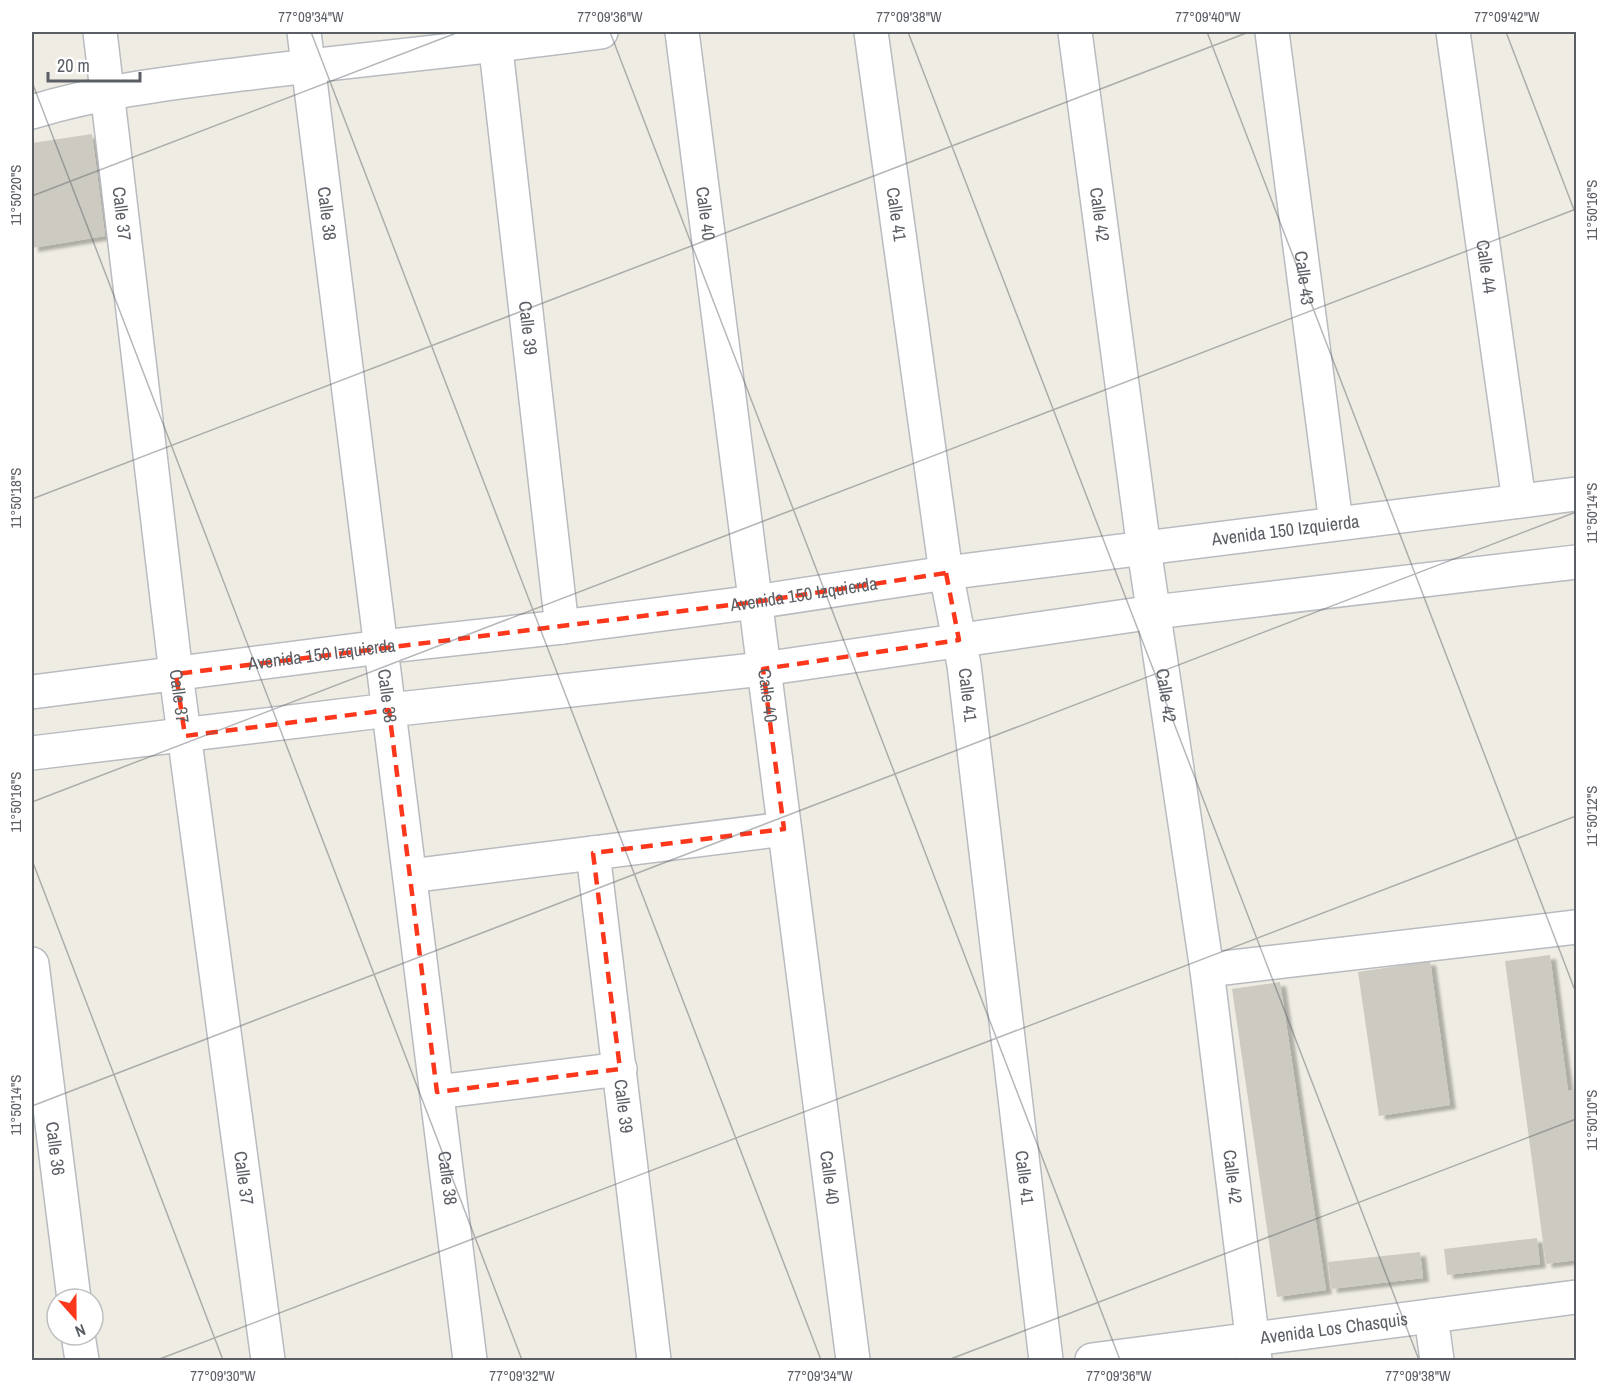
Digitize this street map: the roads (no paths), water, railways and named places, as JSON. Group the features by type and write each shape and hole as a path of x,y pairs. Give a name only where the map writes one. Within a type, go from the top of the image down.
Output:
{"street":[{"name":"Calle 37","path":"100,32 109,91 176,674 268,1360"},
{"name":"Calle 38","path":"304,32 470,1360"},
{"path":"32,112 109,91 309,66 494,39 601,32"},
{"name":"Calle 40","path":"682,32 853,1360"},
{"name":"Calle 41","path":"871,32 946,573 959,640 1046,1360"},
{"name":"Calle 42","path":"1075,32 1144,549 1207,970 1254,1350"},
{"name":"Calle 43","path":"1272,32 1336,523"},
{"name":"Calle 44","path":"1453,32 1519,501"},
{"name":"Calle 39","path":"494,39 562,627"},
{"name":"Avenida 150 Izquierda","path":"32,692 381,647 562,627 755,602 946,573 1576,494"},
{"path":"32,753 389,710 763,669 1154,612 1576,562"},
{"path":"410,876 784,830"},
{"name":"Calle 39","path":"593,853 654,1360"},
{"path":"1207,970 1576,927"},
{"name":"Calle 36","path":"32,964 72,1287"},
{"path":"437,1092 620,1069"},
{"name":"Avenida Los Chasquis","path":"1092,1360 1254,1350 1431,1316 1576,1297"},
{"path":"1431,1316 1437,1360"}]}
